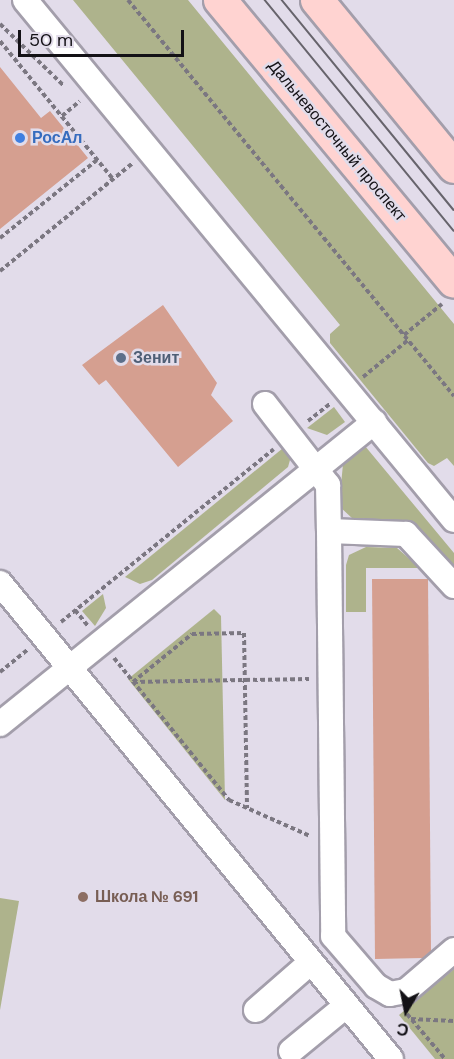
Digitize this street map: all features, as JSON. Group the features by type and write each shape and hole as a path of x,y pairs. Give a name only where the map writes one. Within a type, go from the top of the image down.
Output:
{"main road":[{"name":"Дальневосточный проспект","path":"220,0 448,293"},
{"path":"317,0 454,167"}],"street":[{"path":"25,0 454,520"},
{"path":"265,404 328,485 333,936 376,986 390,994 406,991 454,950"},
{"path":"0,724 374,422"},
{"path":"329,531 406,534 454,586"},
{"path":"0,583 391,1059"},
{"path":"256,1010 333,936"},
{"path":"291,1052 346,1005"}],"path":[{"path":"128,0 454,396"},
{"path":"0,24 80,101"},
{"path":"0,41 113,179"},
{"path":"62,116 73,107"},
{"path":"0,238 97,159"},
{"path":"0,270 137,159"},
{"path":"404,335 448,293"},
{"path":"358,381 408,340"},
{"path":"0,672 335,399"},
{"path":"75,610 229,800 332,846"},
{"path":"133,682 192,634 244,633 247,808"},
{"path":"133,682 330,679"},
{"path":"390,994 445,1059"},
{"path":"411,1019 454,1021"}],"green space":[{"path":"73,0 188,0 454,324 454,466 447,458 434,466 428,463 330,343 330,334 340,325"},
{"path":"334,407 345,422 327,435 307,428"},
{"path":"288,444 292,453 288,467 152,580 140,584 125,577"},
{"path":"365,446 454,553 454,569 413,521 353,519 339,506 343,464"},
{"path":"366,547 397,548 420,568 366,568 366,612 346,612 346,565 349,555"},
{"path":"103,594 106,608 95,626 82,611"},
{"path":"214,609 221,616 225,800 128,679"},
{"path":"0,898 19,901 0,1010"},
{"path":"454,969 454,1059 435,1059 399,1015"}],"building":[{"path":"0,67 41,118 50,111 88,158 0,229"},
{"path":"163,305 217,383 211,395 233,421 178,467 106,380 99,385 82,365"},
{"path":"372,579 428,579 431,951 423,958 375,959"}],"tram line":[{"path":"265,0 454,231"},
{"path":"282,0 454,210"}],"place":[{"name":"РосАл","path":"20,138"},
{"name":"Зенит","path":"121,358"},
{"name":"Школа № 691","path":"83,897"}]}
